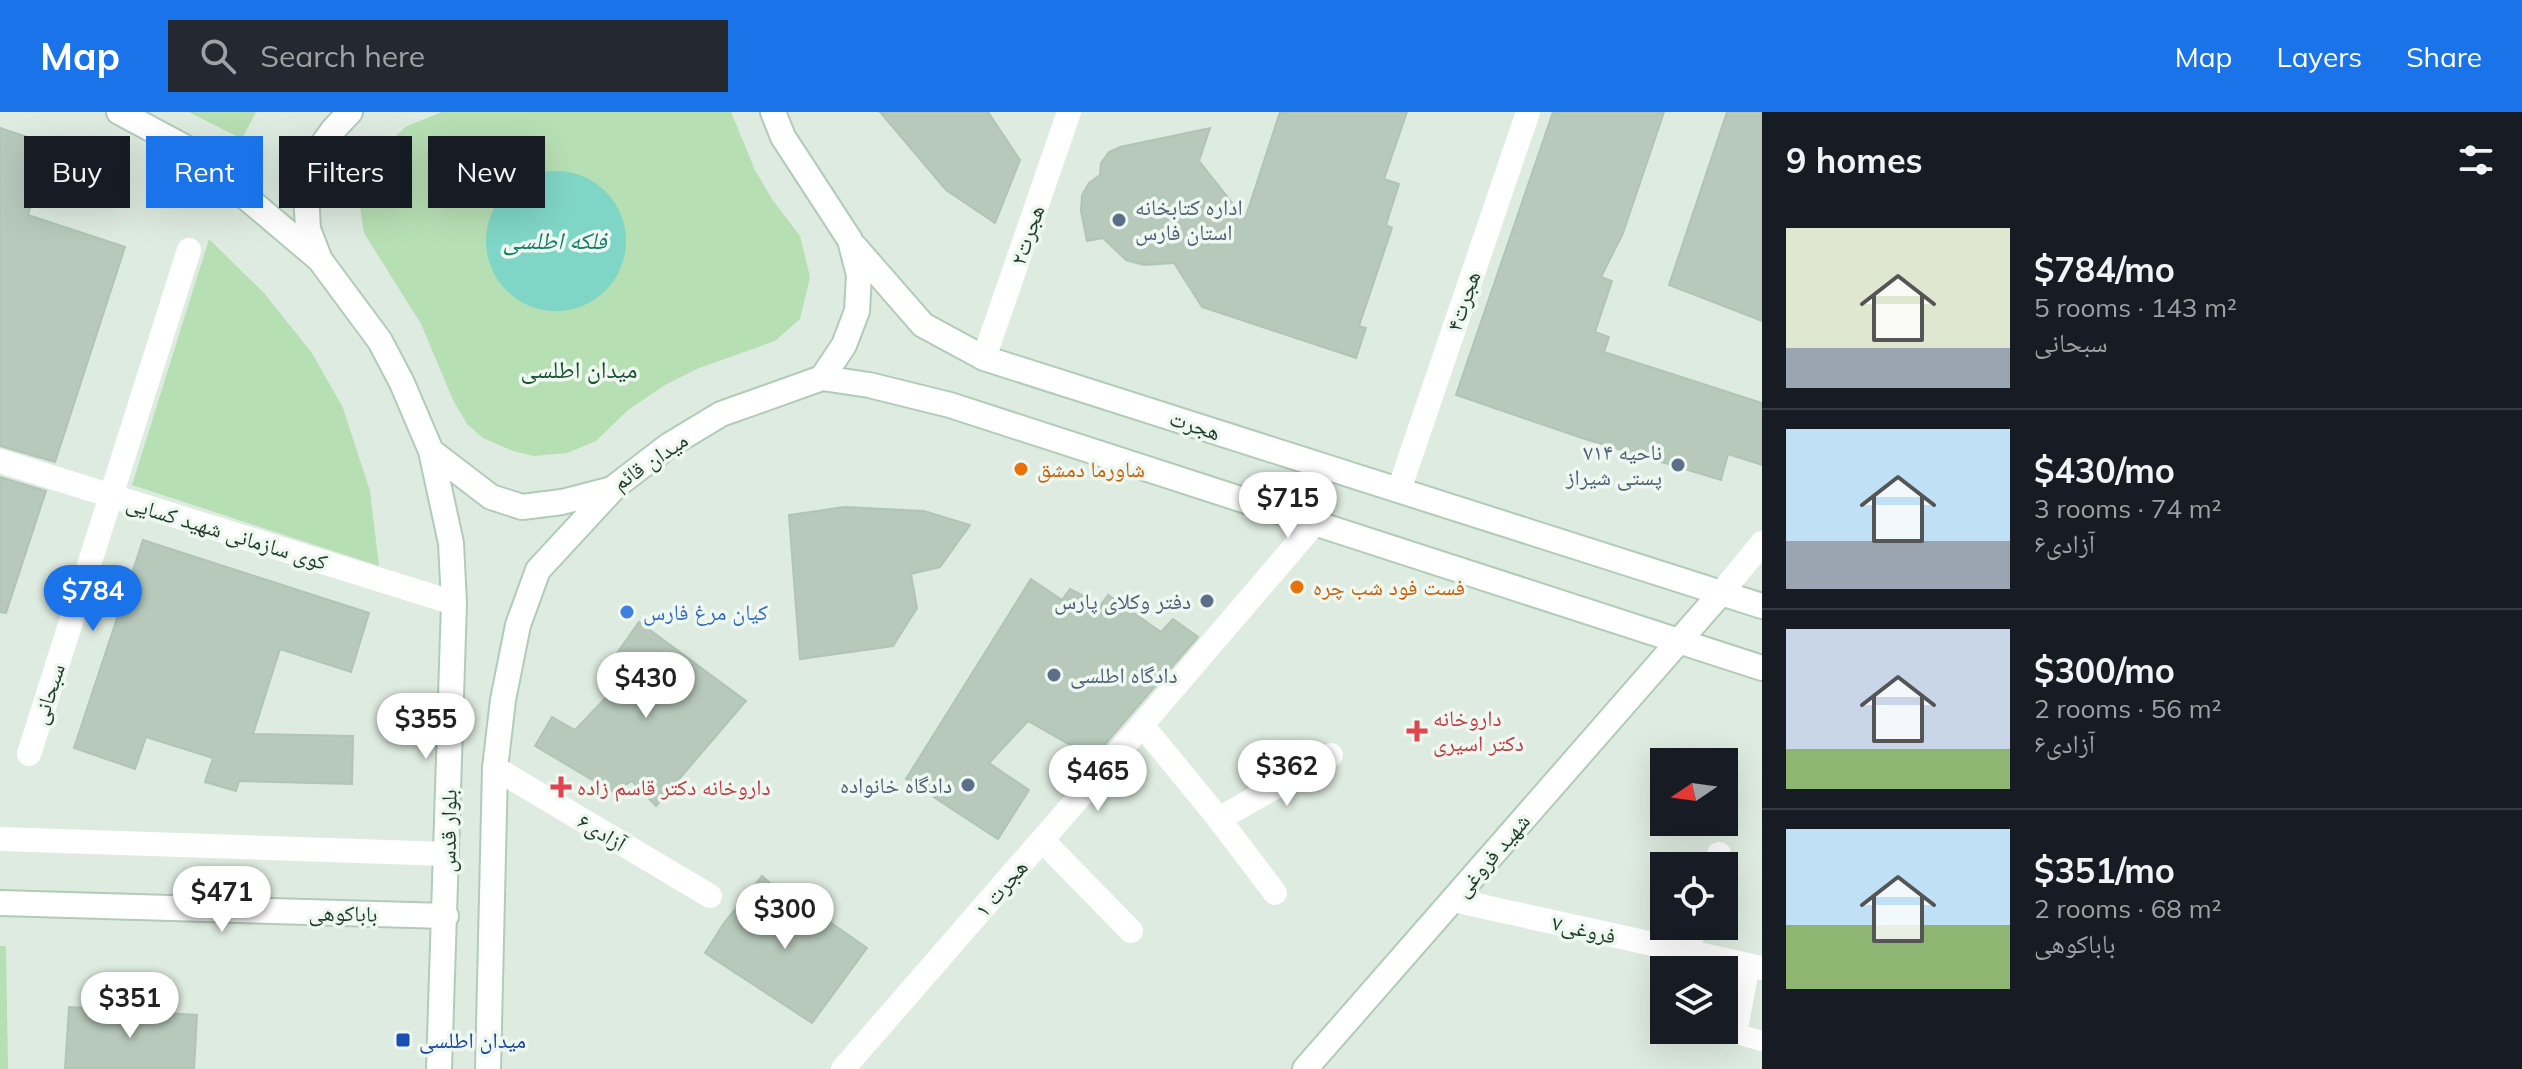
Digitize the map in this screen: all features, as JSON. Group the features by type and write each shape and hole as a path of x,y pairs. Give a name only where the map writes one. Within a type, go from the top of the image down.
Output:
{"street":[{"path":"119,112 190,150 320,260"},
{"name":"میدان قائم","path":"350,112 313,158 306,193 308,229 320,260 380,341 431,451 491,497 522,507 562,502 612,489 668,446 721,414 822,378"},
{"path":"773,112 783,137 850,240 859,275 857,311 844,345 822,378 869,385 950,405 1762,668"},
{"name":"هجرت۲","path":"984,358 1069,112"},
{"name":"هجرت۴","path":"1399,490 1528,112"},
{"name":"هجرت","path":"850,240 923,325 984,358 1762,606"},
{"name":"سبحانی","path":"29,754 189,250"},
{"name":"بلوار قدس","path":"431,451 451,543 454,603 439,1069"},
{"name":"کوی سازمانی شهید کسایی","path":"0,461 454,603"},
{"name":"بلوار قدس","path":"488,1069 495,768 503,700 518,625 538,570 612,489"},
{"name":"هجرت ۱","path":"843,1069 1314,524"},
{"name":"شهید فروغی","path":"1305,1069 1680,642 1762,543"},
{"path":"1142,725 1275,893"},
{"path":"1219,819 1331,755"},
{"name":"آزادی۶","path":"495,768 710,896"},
{"path":"0,839 447,854"},
{"path":"1042,840 1131,931"},
{"name":"فروغی۷","path":"1453,900 1756,966"},
{"name":"باباکوهی","path":"0,903 446,916"},
{"path":"1687,952 1691,940"}],"lane":[{"path":"1756,966 1737,1034 1762,1041"}],"green space":[{"path":"189,112 256,112 244,136 236,136"},
{"path":"442,112 731,112 755,170 800,236 810,277 800,319 775,341 699,368 665,385 628,410 596,441 567,453 534,456 483,438 467,424 453,400 421,324 364,233 360,208 412,208 412,136 395,136 407,126"},
{"path":"209,239 264,293 312,353 343,408 370,491 379,566 132,485"},
{"path":"0,946 6,946 8,1069 0,1069"}],"water":[{"name":"فلکه اطلسی","path":"545,173 570,173 595,183 614,202 624,227 624,255 614,280 595,299 570,309 542,309 517,299 498,280 488,255 488,227 495,208 545,208"}],"building":[{"path":"880,112 988,112 1020,160 995,223 946,190"},
{"path":"1280,112 1407,112 1384,179 1399,184 1386,225 1392,228 1359,326 1366,328 1356,358 1202,307 1174,263 1144,265 1126,260 1103,238 1087,241 1081,211 1082,195 1089,183 1100,175 1101,163 1109,152 1210,128 1199,161 1245,219"},
{"path":"1553,112 1664,112 1623,233 1601,277 1612,281 1595,332 1609,337 1604,352 1762,403 1762,465 1728,454 1721,480 1582,438 1456,395"},
{"path":"1727,112 1762,112 1762,321 1669,285"},
{"path":"0,128 24,136 24,208 30,208 28,215 125,247 55,462 0,446"},
{"path":"0,477 46,491 6,613 0,612"},
{"path":"844,507 924,511 970,525 940,567 911,574 917,608 893,646 800,659 789,515"},
{"path":"143,540 369,613 351,672 280,649 253,734 353,736 352,784 239,781 236,791 205,782 213,758 146,737 135,769 74,748"},
{"name":"دادگاه اطلسی","path":"1031,579 1062,600 1070,589 1101,605 1108,595 1161,632 1173,619 1198,637 1093,758 1028,721 989,763 1029,790 998,839 906,779"},
{"path":"639,622 746,701 656,806 632,781 613,792 535,746 552,717 575,730 616,687 601,676"},
{"path":"762,876 816,923 821,916 867,948 812,1023 705,953 724,923"},
{"path":"69,1007 197,1015 194,1069 65,1069"}],"place":[{"name":"اداره کتابخانه استان فارس","path":"1119,220"},
{"name":"ناحیه ۷۱۴ پستی شیراز","path":"1678,465"},
{"name":"شاورما دمشق","path":"1021,469"},
{"name":"فست فود شب چره","path":"1297,587"},
{"name":"دفتر وکلای پارس","path":"1207,601"},
{"name":"کیان مرغ فارس","path":"627,612"},
{"name":"دادگاه اطلسی","path":"1054,675"},
{"name":"داروخانه دکتر اسیری","path":"1417,731"},
{"name":"دادگاه خانواده","path":"968,785"},
{"name":"داروخانه دکتر قاسم زاده","path":"561,787"},
{"name":"میدان اطلسی","path":"403,1040"}],"district":[{"name":"میدان اطلسی","path":"579,370"}]}
